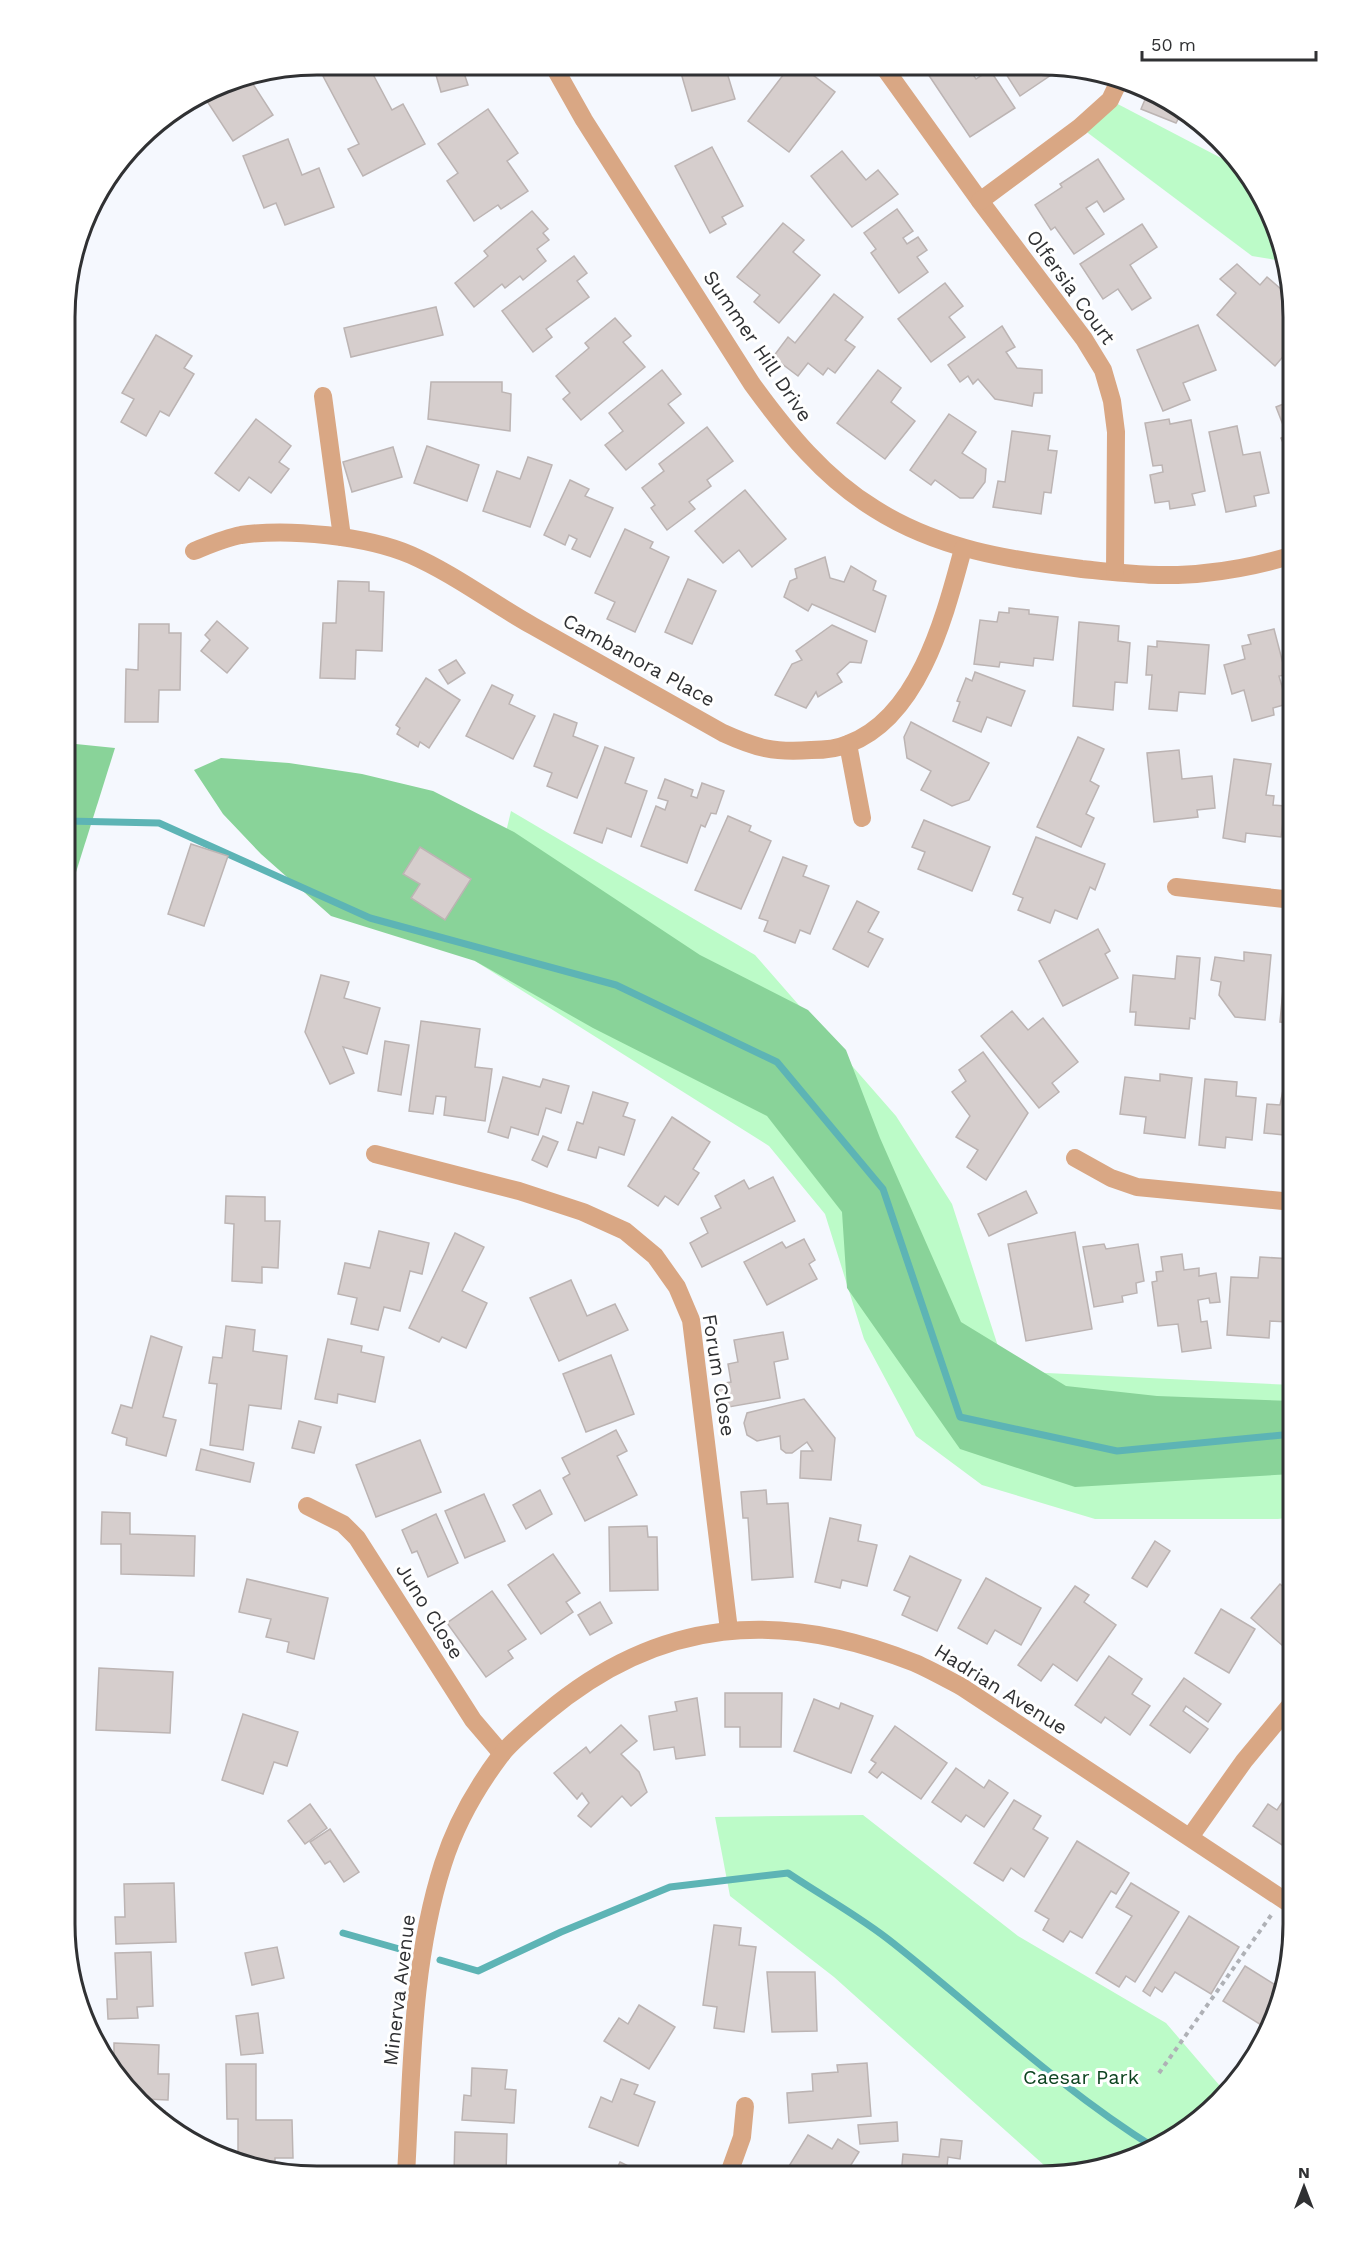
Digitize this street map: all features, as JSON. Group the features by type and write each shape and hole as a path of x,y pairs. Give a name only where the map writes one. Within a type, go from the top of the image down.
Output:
{"street":[{"name":"Summer Hill Drive","path":"559,75 602,150 752,384 780,423 810,458 839,484 875,510 913,530 963,549 1032,562 1115,572 1159,575 1203,574 1256,566 1283,558"},
{"name":"Olfersia Court","path":"889,75 980,201 1084,339 1103,370 1112,401 1116,432 1115,572"},
{"path":"980,201 1080,127 1110,100 1116,87"},
{"path":"323,396 342,537"},
{"name":"Cambanora Place","path":"194,551 242,535 301,533 380,544 410,555 723,733 753,746 784,752 822,750 848,744 872,730 891,714 907,695 921,670 950,594 963,549"},
{"path":"848,744 862,818"},
{"path":"1176,887 1283,899"},
{"name":"Forum Close","path":"375,1154 519,1191 583,1212 625,1231 655,1256 677,1287 691,1320 729,1630"},
{"path":"1075,1158 1112,1178 1137,1187 1283,1201"},
{"name":"Juno Close","path":"307,1506 343,1524 357,1538 473,1720 502,1754"},
{"name":"Hadrian Avenue","path":"502,1754 564,1698 597,1675 660,1645 692,1636 729,1630 763,1630 842,1640 878,1649 918,1664 962,1687 1283,1900"},
{"path":"1190,1838 1244,1761 1283,1714"},
{"name":"Minerva Avenue","path":"407,2166 415,2016 421,1959 430,1910 444,1862 463,1817 502,1754"},
{"path":"732,2166 742,2137 745,2106"}],"path":[{"path":"1159,2073 1283,1910"}],"green space":[{"path":"1110,100 1226,160 1251,196 1265,224 1276,260 1252,256 1080,127"},
{"path":"75,744 115,748 75,875"},
{"path":"221,758 289,763 362,774 433,791 514,832 700,955 808,1010 846,1050 880,1138 961,1322 1066,1386 1157,1396 1283,1401 1283,1475 1075,1487 960,1449 847,1288 842,1212 767,1116 593,1028 475,961 331,916 261,854 223,814 194,770"},
{"path":"511,811 755,955 896,1116 952,1204 1006,1371 1283,1385 1283,1518 1095,1519 982,1485 916,1436 864,1339 825,1214 769,1146 475,961"},
{"name":"Caesar Park","path":"863,1815 1018,1936 1166,2023 1220,2087 1201,2106 1176,2125 1134,2148 1089,2161 1045,2166 834,1977 730,1896 715,1817"}],"building":[{"path":"373,75 392,110 403,104 425,144 363,176 348,149 359,144 323,76"},
{"path":"436,75 465,75 468,85 441,92"},
{"path":"682,75 728,75 735,99 692,111"},
{"path":"783,75 813,75 835,92 789,152 748,121"},
{"path":"929,75 973,75 976,79 982,75 993,75 1015,108 970,137"},
{"path":"1007,75 1050,76 1020,96"},
{"path":"253,83 273,115 233,141 207,101"},
{"path":"1145,99 1179,118 1176,123 1141,109"},
{"path":"488,109 518,153 507,161 528,191 501,209 498,205 474,221 447,181 458,173 438,144"},
{"path":"288,139 302,175 319,168 334,207 285,225 276,203 264,208 243,156"},
{"path":"712,147 743,206 722,217 726,224 710,233 675,166"},
{"path":"842,151 866,180 878,170 898,194 852,227 811,176"},
{"path":"1098,159 1124,199 1104,212 1097,201 1086,208 1104,234 1074,254 1055,227 1051,230 1035,205 1062,187 1060,184"},
{"path":"897,209 913,231 903,238 907,244 918,237 927,250 917,257 928,272 899,293 871,253 876,249 864,233"},
{"path":"532,211 548,229 543,233 549,240 537,249 546,261 523,280 520,276 505,288 502,284 474,307 455,283 488,256 484,251"},
{"path":"783,223 804,240 793,252 820,275 779,323 754,302 760,295 737,277"},
{"path":"1142,224 1157,247 1130,265 1151,298 1132,310 1118,289 1103,299 1080,264"},
{"path":"574,256 587,273 577,281 589,297 546,329 552,337 533,352 502,311"},
{"path":"1237,264 1260,285 1267,277 1281,289 1283,357 1275,366 1217,315 1236,293 1220,279"},
{"path":"945,283 963,306 949,317 965,337 931,362 898,319"},
{"path":"834,294 863,317 845,340 855,347 835,373 828,368 823,375 808,363 798,376 773,357 788,337 795,343"},
{"path":"436,307 443,335 351,357 344,328"},
{"path":"615,318 631,336 623,342 645,367 581,420 563,399 570,393 556,376 589,348 585,343"},
{"path":"1198,325 1216,370 1183,383 1190,400 1163,411 1137,350"},
{"path":"1002,326 1015,347 1006,352 1017,368 1042,370 1042,393 1034,393 1032,406 995,399 978,379 973,384 968,376 960,382 948,365"},
{"path":"156,335 192,356 184,368 194,374 169,416 160,411 146,436 121,422 134,399 122,393"},
{"path":"662,370 681,394 668,404 684,423 626,470 605,445 623,431 609,413"},
{"path":"878,370 901,388 891,402 915,421 885,459 837,423"},
{"path":"431,382 502,382 502,392 511,394 510,431 428,419"},
{"path":"1283,404 1283,425 1276,407"},
{"path":"949,414 976,432 962,453 986,469 985,482 973,498 960,498 935,480 931,485 910,470"},
{"path":"256,419 291,446 279,462 289,469 271,493 249,477 239,491 215,473"},
{"path":"1169,419 1170,424 1191,420 1205,491 1192,494 1195,505 1170,509 1169,501 1155,503 1150,475 1163,472 1162,465 1153,466 1145,423"},
{"path":"1237,426 1243,455 1260,452 1269,493 1254,496 1256,506 1226,512 1209,432"},
{"path":"707,427 733,461 707,480 711,486 689,502 695,509 667,530 651,508 655,505 642,488 664,471 659,464"},
{"path":"1012,431 1050,436 1048,450 1057,451 1051,493 1044,492 1041,514 993,507 998,481 1005,482"},
{"path":"427,446 479,465 467,501 414,483"},
{"path":"393,447 402,477 352,492 343,462"},
{"path":"528,457 552,465 530,527 483,511 497,471 520,479"},
{"path":"570,480 589,489 585,496 613,508 590,557 572,549 577,539 569,535 565,545 544,535"},
{"path":"745,490 786,539 752,567 739,550 723,563 695,531"},
{"path":"625,529 653,542 650,548 669,557 635,632 607,619 615,602 595,593"},
{"path":"825,557 830,578 844,582 851,566 876,581 873,590 886,596 875,632 812,604 808,611 784,597 790,581 797,578 795,569"},
{"path":"688,579 716,591 692,644 665,632"},
{"path":"338,581 369,582 369,591 384,592 382,651 356,650 355,679 320,678 323,623 336,623"},
{"path":"1009,608 1029,610 1029,614 1058,617 1053,660 1034,658 1033,666 1000,662 999,667 974,664 980,620 997,622 999,612 1009,613"},
{"path":"217,621 248,648 227,673 201,651 210,640 205,635"},
{"path":"1079,622 1119,626 1118,641 1130,643 1127,683 1115,682 1113,710 1073,706"},
{"path":"139,624 169,624 169,633 181,633 180,690 159,690 158,722 125,722 126,669 138,670"},
{"path":"832,625 867,641 861,663 850,662 837,674 842,682 818,697 816,692 806,708 775,695 792,664 802,660 796,651"},
{"path":"1274,629 1283,664 1283,675 1279,676 1283,690 1283,705 1273,708 1274,715 1252,721 1244,690 1232,694 1224,665 1245,659 1242,646 1251,644 1248,635"},
{"path":"1157,641 1209,645 1205,694 1179,692 1177,711 1149,709 1152,675 1146,675 1148,646 1157,647"},
{"path":"456,660 465,673 448,684 439,670"},
{"path":"975,672 1025,691 1011,726 987,717 981,732 953,721 960,702 957,701 966,678 972,681"},
{"path":"426,678 460,700 429,748 420,742 418,747 397,734 400,728 396,725"},
{"path":"492,685 513,695 509,704 535,716 513,759 466,736"},
{"path":"554,714 577,723 573,736 598,746 577,798 547,786 552,773 534,766"},
{"path":"911,722 989,763 969,800 952,806 921,790 931,771 907,758 904,737"},
{"path":"1078,737 1104,749 1090,781 1099,786 1086,814 1094,818 1081,847 1037,827"},
{"path":"605,747 634,758 625,783 647,791 631,837 607,828 602,843 574,833"},
{"path":"1179,750 1182,779 1212,776 1215,808 1197,810 1198,817 1154,822 1147,753"},
{"path":"1234,759 1271,764 1266,795 1274,796 1273,805 1283,806 1281,837 1246,833 1245,842 1223,838"},
{"path":"665,779 693,790 691,796 697,798 702,783 724,791 716,814 711,813 705,827 701,825 687,863 641,846 656,806 665,810 668,801 658,798"},
{"path":"728,816 751,826 749,831 771,841 741,909 695,890"},
{"path":"924,820 990,847 972,891 918,869 925,852 912,847"},
{"path":"1036,837 1105,864 1095,890 1090,887 1077,919 1055,910 1050,923 1018,910 1023,898 1013,894"},
{"path":"191,844 228,856 204,926 168,914"},
{"path":"420,847 471,879 445,920 411,898 420,884 403,874"},
{"path":"783,857 807,866 803,876 829,886 810,934 800,930 795,943 764,931 768,921 759,918"},
{"path":"857,901 879,912 868,932 883,939 868,967 833,949"},
{"path":"1098,929 1110,951 1105,954 1118,978 1063,1006 1039,961"},
{"path":"1244,952 1271,955 1265,1020 1235,1017 1219,995 1221,982 1211,980 1215,957 1244,961"},
{"path":"1177,956 1200,958 1195,1019 1190,1018 1189,1029 1135,1025 1136,1012 1130,1012 1133,975 1175,979"},
{"path":"321,975 349,982 344,998 380,1008 367,1054 343,1047 354,1073 330,1084 305,1032"},
{"path":"1283,989 1283,1022 1280,1022"},
{"path":"1012,1011 1028,1030 1043,1018 1078,1062 1052,1083 1059,1092 1039,1108 981,1036"},
{"path":"421,1021 480,1029 475,1067 492,1069 485,1121 444,1115 446,1097 436,1096 433,1114 409,1111"},
{"path":"385,1041 409,1045 401,1095 378,1091"},
{"path":"983,1052 1028,1113 986,1180 967,1167 978,1150 956,1137 970,1116 952,1092 966,1081 959,1070"},
{"path":"1160,1074 1192,1078 1185,1138 1144,1133 1146,1117 1120,1114 1125,1077 1160,1081"},
{"path":"503,1077 540,1087 543,1079 569,1086 561,1113 546,1108 538,1135 511,1127 508,1138 488,1132"},
{"path":"1205,1079 1237,1082 1236,1096 1256,1098 1252,1140 1226,1137 1225,1148 1199,1145"},
{"path":"1283,1090 1283,1135 1264,1133 1267,1104 1280,1105"},
{"path":"593,1092 628,1103 623,1116 635,1120 624,1155 599,1147 596,1158 568,1150 577,1122 583,1124"},
{"path":"672,1117 710,1142 693,1169 699,1173 678,1205 665,1196 658,1206 628,1186"},
{"path":"543,1136 558,1142 547,1167 532,1160"},
{"path":"773,1177 795,1221 702,1267 690,1243 708,1233 701,1218 721,1208 715,1196 744,1180 749,1189"},
{"path":"1026,1191 1037,1213 989,1236 978,1214"},
{"path":"226,1196 265,1197 265,1221 280,1221 278,1268 262,1267 262,1283 232,1281 234,1224 225,1223"},
{"path":"379,1231 429,1243 422,1274 410,1271 400,1311 384,1307 378,1330 351,1324 357,1298 338,1294 345,1263 370,1268"},
{"path":"1075,1232 1092,1329 1026,1341 1008,1244"},
{"path":"455,1233 484,1247 462,1291 487,1303 466,1348 442,1337 439,1342 409,1328"},
{"path":"804,1239 815,1260 809,1264 817,1279 767,1305 744,1262 782,1242 786,1248"},
{"path":"1104,1244 1106,1249 1138,1244 1144,1281 1136,1283 1137,1293 1122,1296 1123,1302 1094,1307 1083,1247"},
{"path":"1182,1254 1184,1270 1199,1268 1199,1276 1216,1273 1220,1302 1210,1303 1209,1298 1198,1300 1201,1322 1207,1321 1211,1348 1182,1352 1178,1324 1158,1326 1152,1282 1157,1281 1156,1272 1163,1271 1161,1257"},
{"path":"1260,1257 1283,1258 1283,1322 1270,1321 1269,1338 1227,1335 1231,1277 1258,1278"},
{"path":"571,1280 587,1316 615,1304 628,1330 559,1361 530,1298"},
{"path":"226,1326 255,1330 253,1351 287,1356 281,1409 249,1405 243,1450 210,1445 217,1384 209,1383 213,1357 222,1358"},
{"path":"783,1332 788,1359 774,1362 780,1398 723,1408 718,1384 731,1382 728,1364 738,1362 734,1340"},
{"path":"151,1336 182,1347 163,1417 176,1420 166,1456 126,1445 127,1438 112,1433 121,1405 132,1408"},
{"path":"328,1339 362,1346 361,1352 384,1357 375,1402 338,1394 337,1403 315,1399"},
{"path":"611,1355 634,1414 586,1432 563,1374"},
{"path":"804,1399 835,1438 831,1480 800,1478 801,1451 813,1451 807,1442 792,1453 786,1453 781,1449 780,1436 757,1441 747,1435 744,1423 747,1413"},
{"path":"299,1421 321,1427 314,1453 292,1448"},
{"path":"616,1430 627,1451 617,1456 637,1495 585,1521 563,1478 570,1474 562,1458"},
{"path":"420,1440 441,1492 376,1517 356,1465"},
{"path":"201,1449 254,1463 250,1482 196,1470"},
{"path":"540,1490 552,1514 526,1529 513,1505"},
{"path":"766,1490 767,1504 788,1503 793,1577 752,1580 748,1518 743,1518 741,1492"},
{"path":"484,1494 505,1541 465,1558 445,1511"},
{"path":"102,1512 130,1513 130,1534 195,1536 194,1576 121,1574 121,1544 101,1544"},
{"path":"436,1514 458,1563 428,1577 417,1551 412,1553 402,1530"},
{"path":"830,1518 861,1525 858,1541 877,1545 867,1586 842,1580 840,1588 815,1582"},
{"path":"647,1526 648,1537 657,1537 658,1590 610,1591 609,1527"},
{"path":"1155,1541 1170,1551 1147,1587 1132,1578"},
{"path":"553,1554 580,1593 566,1602 573,1612 541,1634 508,1585"},
{"path":"910,1556 961,1580 937,1631 902,1615 910,1597 894,1590"},
{"path":"986,1578 1041,1608 1021,1645 995,1630 987,1644 958,1628"},
{"path":"247,1579 328,1598 314,1659 287,1652 289,1642 266,1637 271,1619 239,1612"},
{"path":"1280,1584 1283,1587 1283,1646 1251,1618"},
{"path":"1075,1586 1089,1595 1084,1602 1116,1625 1077,1681 1053,1664 1041,1681 1018,1665"},
{"path":"492,1591 526,1639 508,1651 513,1658 486,1677 447,1623"},
{"path":"600,1602 612,1623 590,1635 578,1615"},
{"path":"1221,1609 1255,1629 1229,1673 1195,1653"},
{"path":"1109,1656 1142,1679 1132,1694 1150,1706 1130,1735 1105,1717 1101,1723 1075,1705"},
{"path":"99,1668 173,1672 170,1733 96,1730"},
{"path":"1184,1678 1221,1704 1208,1722 1186,1706 1183,1711 1208,1729 1190,1753 1150,1725"},
{"path":"725,1693 782,1693 781,1747 740,1747 740,1727 725,1727"},
{"path":"697,1698 705,1755 676,1759 674,1747 654,1750 649,1716 677,1711 675,1702"},
{"path":"814,1699 839,1709 841,1703 873,1716 851,1773 794,1751"},
{"path":"243,1714 298,1732 287,1766 274,1762 263,1794 222,1780"},
{"path":"621,1725 637,1741 621,1754 639,1772 647,1792 631,1806 622,1796 591,1827 578,1816 589,1803 582,1793 577,1799 554,1773 586,1747 590,1753"},
{"path":"895,1726 947,1763 921,1799 882,1772 877,1778 869,1772 876,1763 871,1760"},
{"path":"956,1768 984,1788 989,1780 1008,1793 984,1827 966,1815 961,1822 932,1802"},
{"path":"1014,1800 1041,1816 1033,1829 1048,1838 1024,1877 1011,1868 1003,1881 974,1863"},
{"path":"1283,1801 1283,1846 1253,1826 1268,1804 1277,1810"},
{"path":"310,1804 327,1828 305,1844 288,1821"},
{"path":"330,1829 359,1872 344,1882 330,1861 325,1864 310,1842"},
{"path":"1077,1841 1129,1873 1116,1894 1111,1891 1082,1938 1070,1931 1063,1942 1043,1930 1049,1919 1035,1911"},
{"path":"174,1883 176,1942 116,1944 115,1917 125,1917 124,1884"},
{"path":"1131,1883 1179,1912 1135,1982 1126,1976 1119,1987 1096,1973 1132,1916 1116,1907"},
{"path":"1189,1916 1239,1947 1211,1994 1175,1972 1162,1992 1155,1987 1150,1996 1143,1991"},
{"path":"714,1925 741,1928 739,1945 756,1947 744,2032 714,2028 717,2007 703,2005"},
{"path":"277,1947 284,1978 252,1985 245,1953"},
{"path":"151,1952 153,2006 137,2007 138,2018 108,2019 107,1999 117,1999 115,1953"},
{"path":"1245,1966 1275,1985 1261,2025 1223,2001"},
{"path":"767,1972 815,1972 817,2031 772,2032"},
{"path":"639,2005 675,2027 649,2069 604,2041 619,2018 628,2024"},
{"path":"258,2013 263,2053 241,2055 236,2016"},
{"path":"114,2043 159,2045 158,2074 169,2074 168,2100 150,2099 135,2084 114,2056"},
{"path":"867,2063 871,2116 789,2123 787,2093 813,2091 812,2074 838,2072 837,2065"},
{"path":"226,2064 256,2064 256,2120 292,2120 293,2158 275,2158 275,2162 238,2153 238,2119 227,2119"},
{"path":"472,2068 507,2070 505,2089 516,2090 514,2123 462,2120 464,2095 471,2096"},
{"path":"621,2079 638,2085 634,2094 655,2102 638,2146 589,2127 601,2097 612,2102"},
{"path":"897,2122 898,2141 860,2144 858,2125"},
{"path":"455,2132 507,2134 506,2166 454,2166"},
{"path":"808,2135 832,2149 838,2139 859,2152 850,2166 789,2166"},
{"path":"941,2139 962,2141 960,2159 948,2157 947,2166 902,2166 903,2154 939,2157"}],"waterway":[{"path":"75,821 159,823 370,918 616,985 777,1062 883,1189 960,1417 1117,1451 1283,1435"},
{"path":"440,1960 478,1971 561,1932 670,1887 788,1873 881,1933 1053,2075 1146,2142"},
{"path":"343,1933 403,1950"}]}
